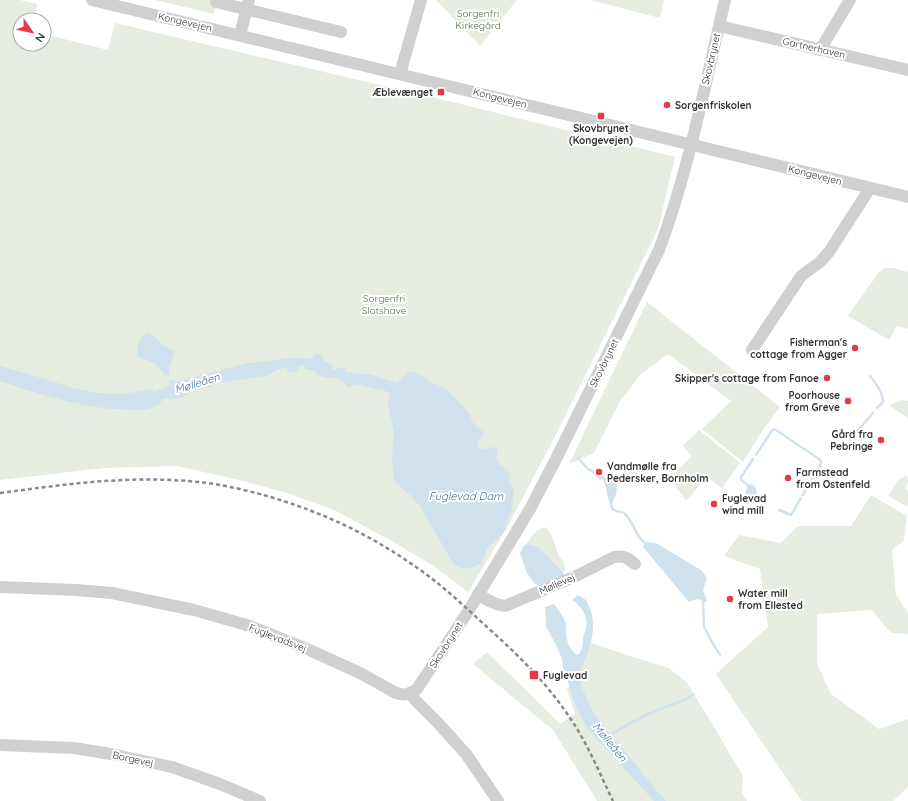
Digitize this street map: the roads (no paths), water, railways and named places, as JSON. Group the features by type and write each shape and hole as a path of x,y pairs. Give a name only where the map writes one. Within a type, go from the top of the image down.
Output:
{"street":[{"name":"Kongevejen","path":"92,0 691,144 908,198"},
{"path":"400,74 421,0"},
{"name":"Skovbrynet","path":"410,693 417,689 478,594 541,488 657,254 668,224 691,144 725,0"},
{"path":"820,50 850,0"},
{"path":"216,2 248,5 341,32"},
{"path":"240,35 248,5"},
{"name":"Gartnerhaven","path":"719,26 820,50 907,68"},
{"path":"752,350 801,276 820,262 830,252 870,188"},
{"name":"Møllevej","path":"478,594 500,606 505,606 576,576 614,557 620,556 635,564"},
{"name":"Fuglevadsvej","path":"0,587 112,593 194,610 250,626 305,648 360,673 396,693 402,695 410,693"},
{"path":"410,693 466,754 498,801"},
{"name":"Borgevej","path":"0,744 74,748 111,754 173,768 220,784 260,801"}],"water":[{"path":"146,333 153,336 173,351 174,354 169,368 170,374 166,376 160,368 147,360 138,357 137,351 139,344"},
{"name":"Fuglevad Dam","path":"317,354 322,356 324,361 332,365 333,370 343,367 345,368 346,372 372,375 397,383 409,372 420,375 429,382 446,389 470,415 473,423 484,434 477,442 479,448 483,450 493,447 498,450 496,459 500,465 508,471 510,484 514,494 511,512 505,526 506,529 487,549 482,563 468,568 461,568 454,565 420,506 397,484 394,478 392,458 394,433 388,403 390,393 382,389 374,389 358,385 348,387 339,379 326,378 317,374 314,370 307,370 301,366 298,367 297,371 289,373 287,368 281,368 265,377 216,383 209,388 200,386 198,387 197,391 192,388 182,397 173,399 164,398 154,407 135,410 103,408 72,402 36,393 0,381 0,366 73,388 98,393 122,394 151,389 154,392 170,385 170,380 178,382 246,363 290,358 310,359"},
{"path":"611,476 616,478 617,488 616,495 611,505 604,482 606,478"},
{"path":"749,484 756,488 757,495 755,503 747,504 745,495"},
{"path":"646,542 656,543 701,570 707,578 703,590 707,601 703,603 701,600 697,599 689,602 643,547"},
{"path":"526,544 535,546 542,550 561,570 565,577 553,579 540,585 536,585 527,573 520,553"},
{"name":"Mølleåen","path":"578,595 586,600 593,620 591,643 586,659 579,673 582,688 592,710 607,731 666,801 654,801 587,728 575,704 563,668 562,659 546,626 545,607 554,604 562,615 566,623 568,644 575,654 579,654 582,649 587,623 583,611 572,600"}],"waterway":[{"path":"870,376 879,388 883,398 883,402 877,408"},
{"path":"850,440 873,413"},
{"path":"756,455 774,429 819,459 821,462 820,466 811,481"},
{"path":"578,458 587,468 606,481"},
{"path":"748,485 741,480 741,477 753,459"},
{"path":"803,495 809,483"},
{"path":"779,510 791,515 801,498"},
{"path":"611,502 611,506 614,510 626,515 638,535 647,545"},
{"path":"703,600 704,627 720,655"},
{"name":"Mølleåen","path":"607,737 646,715 682,701 694,694"}],"railway":[{"path":"0,493 123,480 173,480 207,483 242,489 287,502 307,509 363,534 398,555 434,581 461,603 530,668 550,691 575,725 613,801"}],"place":[{"name":"Æblevænget","path":"441,92"},
{"name":"Sorgenfriskolen","path":"667,105"},
{"name":"Skovbrynet (Kongevejen)","path":"601,116"},
{"name":"Fisherman's cottage from Agger","path":"855,348"},
{"name":"Skipper's cottage from Fanoe","path":"827,378"},
{"name":"Poorhouse from Greve","path":"848,401"},
{"name":"Gård fra Pebringe","path":"881,440"},
{"name":"Vandmølle fra Pedersker, Bornholm","path":"599,472"},
{"name":"Farmstead from Ostenfeld","path":"788,478"},
{"name":"Fuglevad wind mill","path":"714,504"},
{"name":"Water mill from Ellested","path":"730,599"},
{"name":"Fuglevad","path":"534,675"}],"park label":[{"name":"Sorgenfri Kirkegård","path":"478,18"},
{"name":"Sorgenfri Slotshave","path":"384,304"}]}
